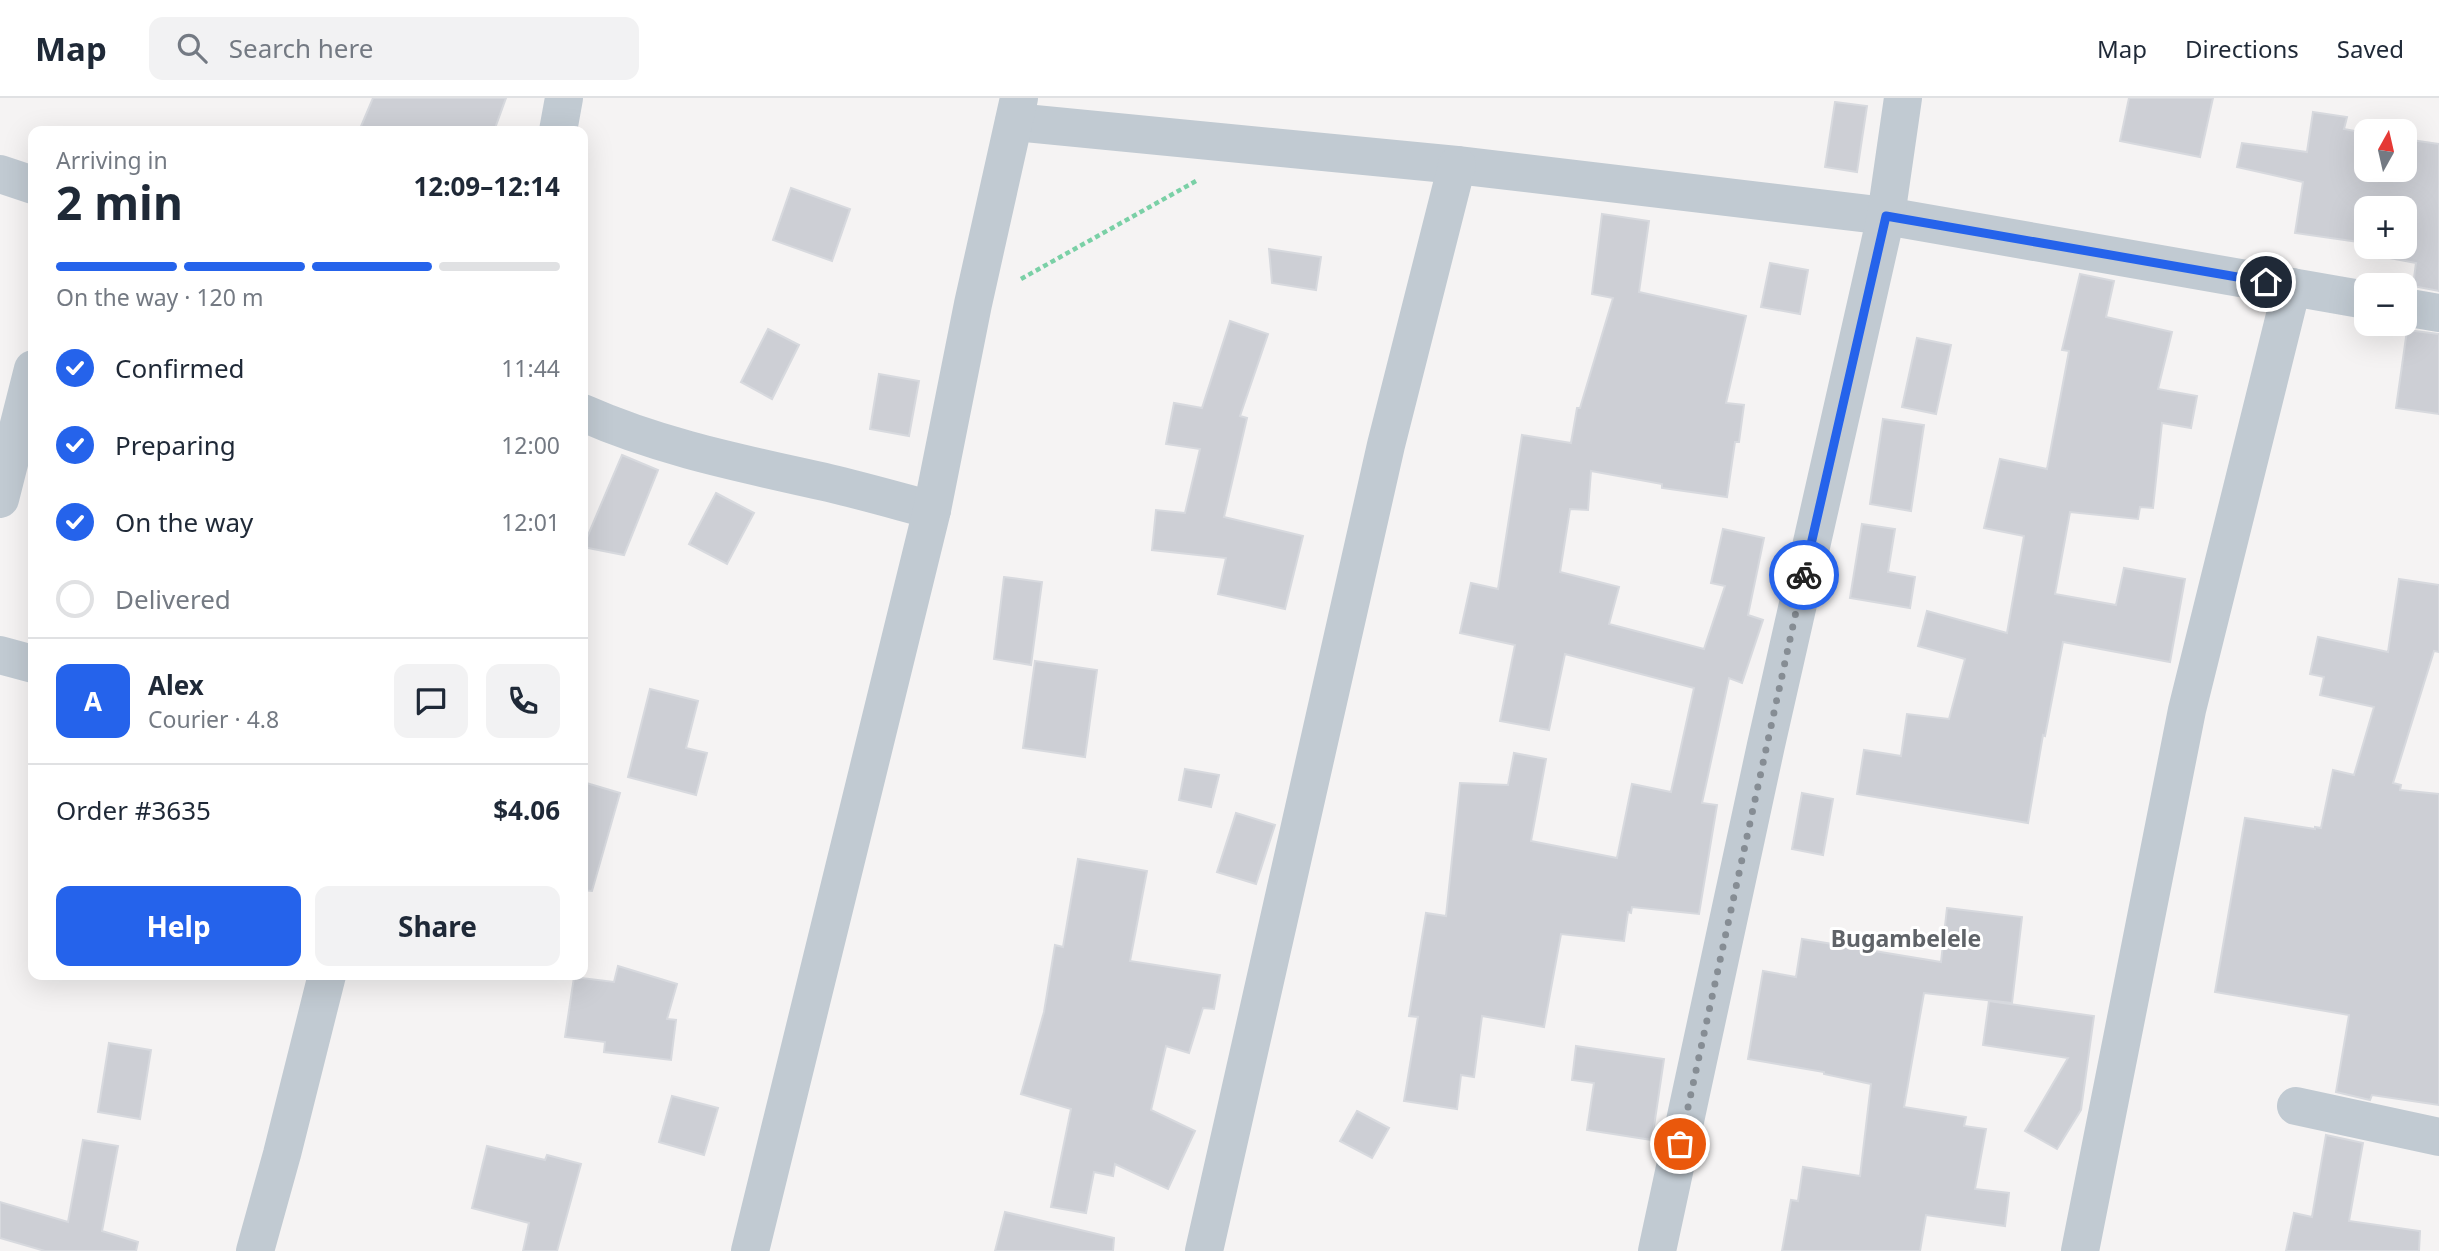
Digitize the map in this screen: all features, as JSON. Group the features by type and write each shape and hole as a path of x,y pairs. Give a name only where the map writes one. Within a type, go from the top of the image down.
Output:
{"street":[{"path":"559,126 564,98"},
{"path":"1657,1251 1766,745 1886,216 1903,98"},
{"path":"750,1251 932,510 1017,110 1886,216 2354,298"},
{"path":"1204,1251 1386,445 1457,165"},
{"path":"0,174 28,183"},
{"path":"2081,1251 2187,710 2292,287"},
{"path":"2417,309 2439,313"},
{"path":"0,499 28,389"},
{"path":"588,415 697,454 830,483 932,510"},
{"path":"0,655 28,663"},
{"path":"254,1251 282,1154 326,980"},
{"path":"2296,1106 2439,1137"}],"path":[{"path":"974,304 1067,256 1200,178"}],"building":[{"path":"373,98 506,98 496,126 361,126"},
{"path":"2129,98 2213,98 2200,157 2120,141"},
{"path":"1835,102 1867,106 1857,172 1825,167"},
{"path":"2313,112 2347,117 2344,129 2354,131 2354,182 2417,182 2417,141 2439,144 2439,291 2417,287 2416,263 2395,259 2417,259 2417,196 2354,196 2354,241 2295,233 2303,182 2237,167 2242,143 2307,152"},
{"path":"791,188 850,209 832,261 773,240"},
{"path":"1602,214 1649,221 1639,292 1746,316 1726,403 1744,405 1739,442 1735,442 1727,497 1662,488 1662,484 1591,471 1588,510 1570,509 1560,572 1619,587 1609,624 1704,649 1725,586 1711,583 1723,529 1764,538 1748,615 1763,620 1742,683 1729,678 1702,803 1717,805 1699,914 1632,907 1631,913 1628,912 1624,941 1561,934 1544,1027 1482,1016 1474,1077 1461,1075 1457,1109 1404,1101 1418,1017 1409,1016 1426,913 1446,916 1460,783 1508,785 1514,753 1546,759 1531,841 1617,858 1632,784 1671,792 1694,688 1565,654 1549,730 1500,721 1515,645 1460,633 1471,583 1498,589 1522,435 1571,443 1577,408 1580,408 1613,298 1592,294"},
{"path":"1269,249 1321,257 1316,290 1272,283"},
{"path":"1770,263 1808,270 1800,314 1761,307"},
{"path":"2080,274 2114,281 2106,317 2172,332 2158,389 2197,396 2191,428 2162,423 2153,508 2140,507 2138,519 2070,512 2055,594 2116,605 2124,568 2185,579 2170,662 2063,642 2028,823 1857,794 1864,750 1901,756 1907,714 1949,719 1965,659 1918,646 1927,611 2007,633 2024,536 1984,528 2000,459 2047,469 2069,351 2062,350"},
{"path":"1230,321 1268,334 1240,416 1247,418 1224,517 1303,536 1285,609 1218,594 1226,558 1152,550 1156,510 1185,513 1200,449 1166,444 1174,403 1202,408"},
{"path":"768,329 799,345 772,399 741,382"},
{"path":"2417,331 2439,334 2439,414 2396,408 2406,336 2417,336"},
{"path":"1917,338 1951,345 1936,414 1902,407"},
{"path":"879,374 919,381 909,436 870,429"},
{"path":"1883,419 1924,425 1911,511 1870,504"},
{"path":"622,455 658,470 624,555 588,548 588,535"},
{"path":"716,493 754,513 727,564 689,544"},
{"path":"1862,524 1895,529 1888,572 1915,577 1910,608 1850,598"},
{"path":"1004,577 1042,582 1031,665 994,659"},
{"path":"2399,579 2439,585 2439,652 2434,651 2393,783 2401,785 2400,790 2439,794 2439,1105 2372,1095 2370,1100 2336,1092 2349,1015 2215,992 2245,818 2321,828 2333,770 2354,775 2374,707 2320,695 2324,677 2310,674 2318,637 2388,652"},
{"path":"1035,661 1097,670 1085,757 1023,748"},
{"path":"650,689 698,701 686,748 707,753 696,795 628,777"},
{"path":"1185,769 1219,775 1211,807 1179,800"},
{"path":"588,783 620,793 592,891 588,891"},
{"path":"1802,793 1833,799 1823,855 1792,849"},
{"path":"1236,813 1275,825 1256,884 1217,872"},
{"path":"1078,859 1147,871 1130,961 1220,975 1214,1009 1203,1008 1189,1053 1166,1046 1151,1110 1195,1131 1168,1189 1115,1164 1113,1176 1094,1172 1086,1213 1051,1207 1071,1109 1021,1094 1044,1012 1055,945 1063,947"},
{"path":"1947,908 2022,917 2012,1003 1924,993 1904,1107 1966,1117 1964,1126 1986,1129 1975,1189 2009,1193 2005,1226 1926,1215 1920,1251 1782,1251 1791,1200 1798,1201 1803,1167 1860,1176 1871,1084 1824,1072 1748,1059 1763,971 1796,977 1802,939 1941,962"},
{"path":"618,966 677,984 667,1019 676,1020 671,1060 604,1052 605,1042 565,1037 574,980 614,982"},
{"path":"1989,1001 2094,1016 2081,1110 2057,1149 2025,1131 2068,1058 1983,1045"},
{"path":"109,1043 151,1050 140,1119 98,1112"},
{"path":"1576,1046 1664,1059 1652,1140 1587,1130 1594,1083 1572,1080"},
{"path":"672,1096 718,1108 704,1155 659,1142"},
{"path":"1357,1111 1389,1128 1372,1158 1340,1141"},
{"path":"2326,1135 2363,1143 2349,1221 2420,1231 2419,1251 2286,1251 2294,1213 2312,1217"},
{"path":"83,1140 118,1146 102,1231 138,1242 136,1251 45,1251 0,1238 0,1202 68,1222"},
{"path":"487,1146 545,1160 547,1155 581,1164 557,1251 523,1251 529,1223 472,1208"},
{"path":"1005,1212 1114,1238 1113,1251 995,1251"}],"way so far":[{"path":"1680,1144 1804,575"}],"district":[{"name":"Bugambelele","path":"1906,939"}],"route":[{"path":"1804,575 1886,216 2266,282"}]}
